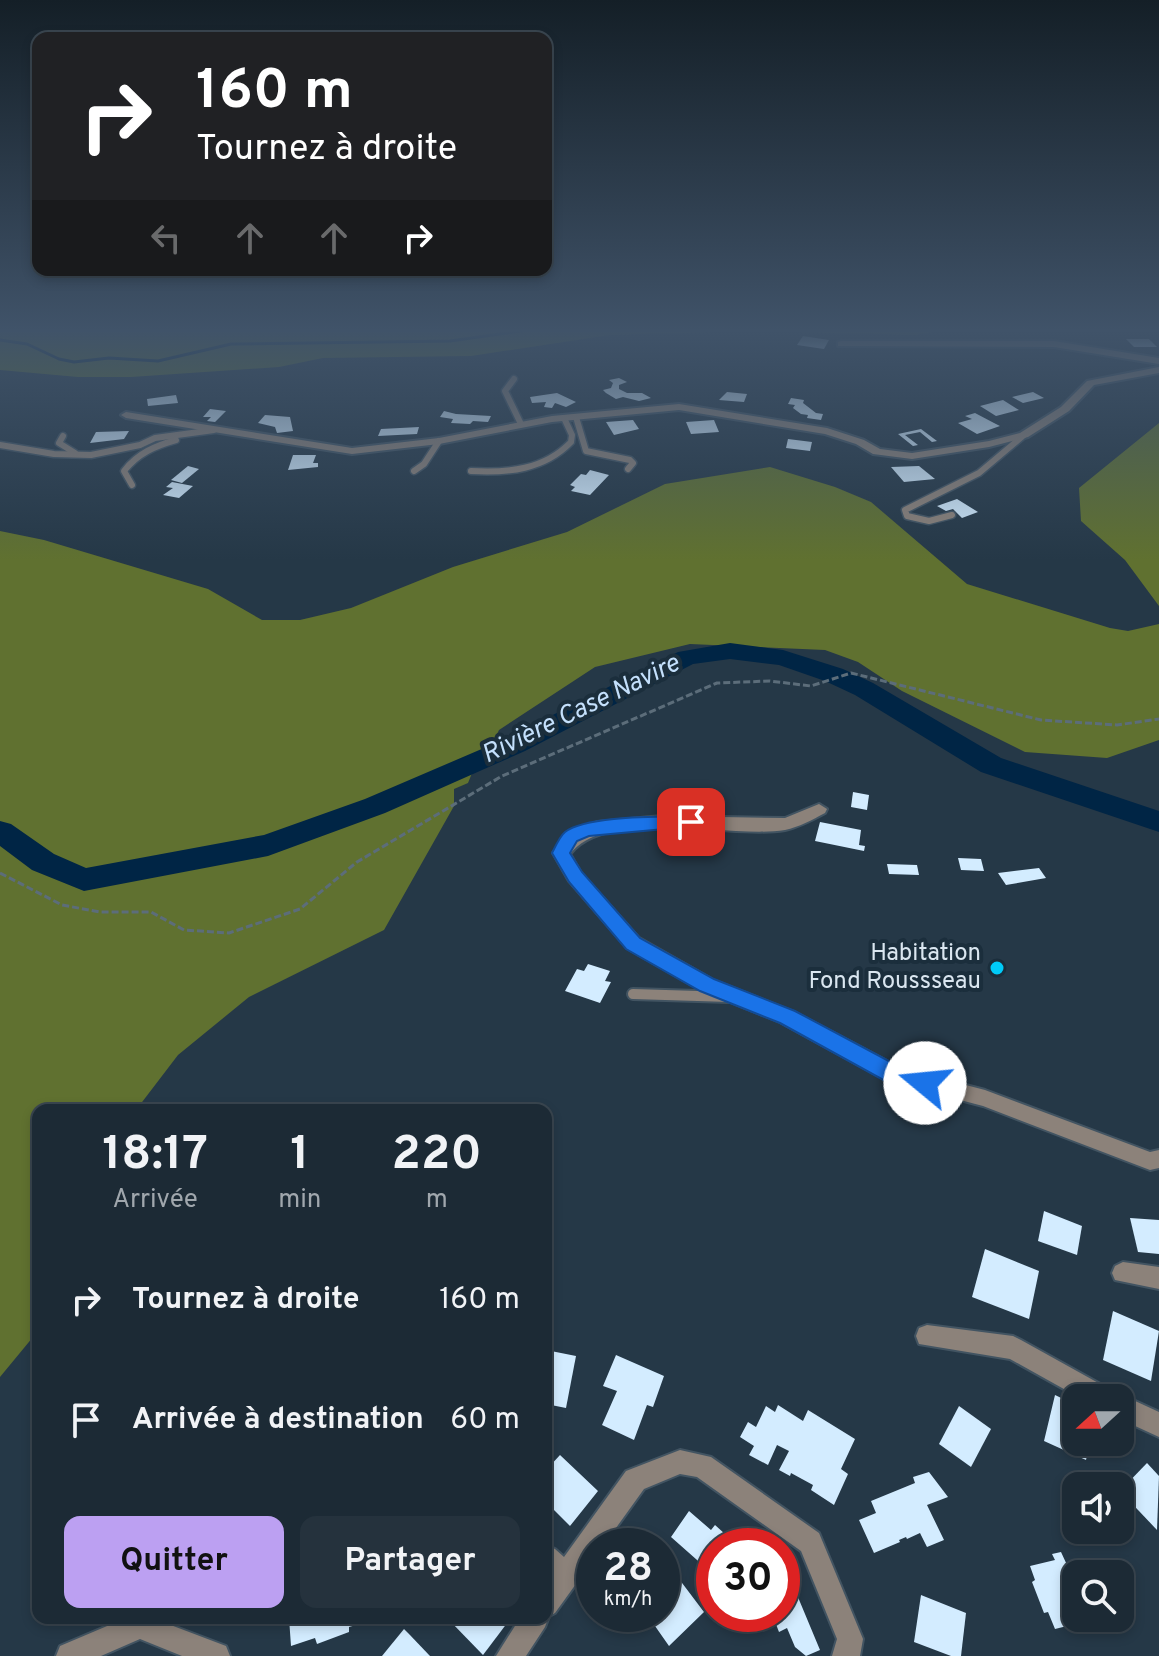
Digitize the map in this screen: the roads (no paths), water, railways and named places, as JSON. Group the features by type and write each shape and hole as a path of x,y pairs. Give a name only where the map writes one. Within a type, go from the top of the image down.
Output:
{"street":[{"path":"126,415 352,451 439,441 570,417 657,408 698,408 827,431 860,442 877,452 902,455 938,453 1024,435 1069,405"},
{"path":"819,809 784,824 635,824 586,830 571,837 563,845 561,853 575,877 633,943 707,985 787,1017 895,1075 985,1098 1150,1161 1159,1159"},
{"path":"1123,1273 1159,1278"},
{"path":"927,1336 1013,1348 1078,1384"},
{"path":"1134,1413 1159,1425"},
{"path":"552,1595 635,1480 680,1462 702,1466 810,1542 850,1639 846,1656"},
{"path":"552,1564 565,1577"},
{"path":"70,1656 144,1624"},
{"path":"153,1624 216,1656"},
{"path":"510,1656 532,1624"}],"lane":[{"path":"512,405 521,424"},
{"path":"570,417 586,451 630,460 633,463 628,469"},
{"path":"471,471 508,471 527,467 558,453 571,442 570,417"},
{"path":"0,445 78,455 118,451 179,434 222,429"},
{"path":"132,485 124,471 132,459 147,449 222,429"},
{"path":"952,515 929,521 907,516 905,510 979,473 1024,435"},
{"path":"63,436 59,443 78,455"},
{"path":"414,471 424,464 439,441"},
{"path":"633,994 737,997"}],"waterway":[{"name":"Rivière Case Navire","path":"0,831 43,862 84,880 268,845 375,806 515,745 687,657 730,651 783,658 834,675 864,689 991,765 1159,822"}],"place":[{"name":"Habitation Fond Roussseau","path":"997,968"}]}
